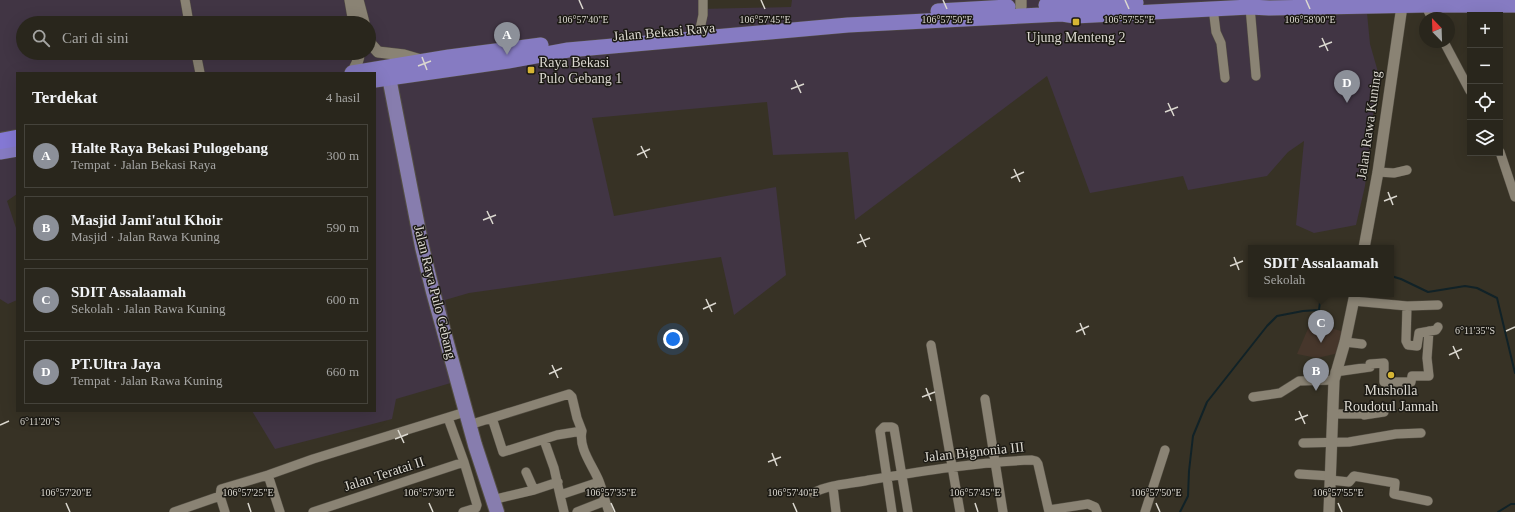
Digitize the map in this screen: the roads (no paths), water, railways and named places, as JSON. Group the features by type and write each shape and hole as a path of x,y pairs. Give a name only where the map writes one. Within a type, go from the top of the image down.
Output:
{"highway":[{"name":"Jalan Bekasi Raya","path":"384,75 508,61 567,46 848,25 917,17 960,9 1014,4 1216,4 1269,8 1402,6 1429,12 1515,6"},
{"name":"Jalan Bekasi Raya","path":"384,75 424,61 567,46 700,29 815,19 917,17 977,20 1062,14 1075,16 1216,4"},
{"path":"0,134 16,131"},
{"path":"0,141 16,138"},
{"path":"0,152 16,148"}],"main road":[{"name":"Jalan Raya Pulo Gebang","path":"384,75 422,247 467,419 495,506"}],"street":[{"path":"185,0 188,16"},
{"path":"350,0 353,16"},
{"path":"358,0 362,16"},
{"path":"700,29 703,15 703,0"},
{"path":"1216,4 1216,32 1221,43 1225,78"},
{"name":"Jalan Rawa Kuning","path":"1365,245 1378,172 1402,6"},
{"path":"1250,7 1256,76"},
{"path":"1447,48 1467,85"},
{"path":"376,50 378,52 408,56 424,61"},
{"path":"197,60 200,72"},
{"path":"352,72 356,68 358,60"},
{"path":"1501,156 1515,197"},
{"path":"1378,172 1394,173 1407,170"},
{"path":"1329,512 1334,376 1345,342 1354,298 1407,306 1438,305"},
{"path":"1253,397 1280,393 1299,381 1334,376 1370,367 1370,364 1384,363 1384,382 1411,382 1412,376 1429,376 1427,358 1433,329 1419,333 1417,346 1410,346 1406,344 1407,306"},
{"path":"1345,342 1362,344"},
{"path":"931,344 960,512"},
{"path":"174,512 220,492 313,459 448,418 492,418 568,394 572,397 576,418 582,431 580,437 583,447 599,482 609,512"},
{"path":"985,399 1003,512"},
{"path":"1332,414 1364,415 1384,412"},
{"path":"448,418 464,462 477,506 476,508 463,512"},
{"path":"492,418 503,452 557,436 582,431"},
{"path":"892,512 880,431 884,427 892,426 894,428 903,475 908,512"},
{"path":"1303,443 1331,444 1405,433 1421,434"},
{"path":"544,440 558,482 564,512"},
{"path":"1145,512 1165,450"},
{"name":"Jalan Bignonia III","path":"813,492 821,489 887,477 953,467 996,462 1036,461 1049,511"},
{"name":"Jalan Teratai II","path":"313,512 464,462"},
{"path":"526,472 534,490"},
{"path":"1299,474 1349,482 1354,476 1395,484 1394,494 1428,501"},
{"path":"268,475 280,512"},
{"path":"495,506 558,482"},
{"path":"560,495 599,482"},
{"path":"833,487 836,512"},
{"path":"220,492 225,512"},
{"path":"577,512 605,501"},
{"path":"1049,511 1088,504 1095,507 1097,512"}],"waterway":[{"path":"1394,277 1428,292 1465,286 1477,288 1497,298 1515,373"},
{"path":"1180,512 1188,496 1193,436 1207,402 1267,326 1277,316 1303,311 1319,310 1321,297"},
{"path":"1498,512 1511,504 1515,504"}],"place":[{"name":"Ujung Menteng 2","path":"1076,22"},
{"name":"Halte Raya Bekasi Pulogebang","path":"507,55"},
{"name":"Raya Bekasi Pulo Gebang 1","path":"531,70"},
{"name":"PT.Ultra Jaya","path":"1347,103"},
{"name":"SDIT Assalaamah","path":"1321,343"},
{"name":"Musholla Roudotul Jannah","path":"1391,375"},
{"name":"Masjid Jami'atul Khoir","path":"1316,391"}]}
